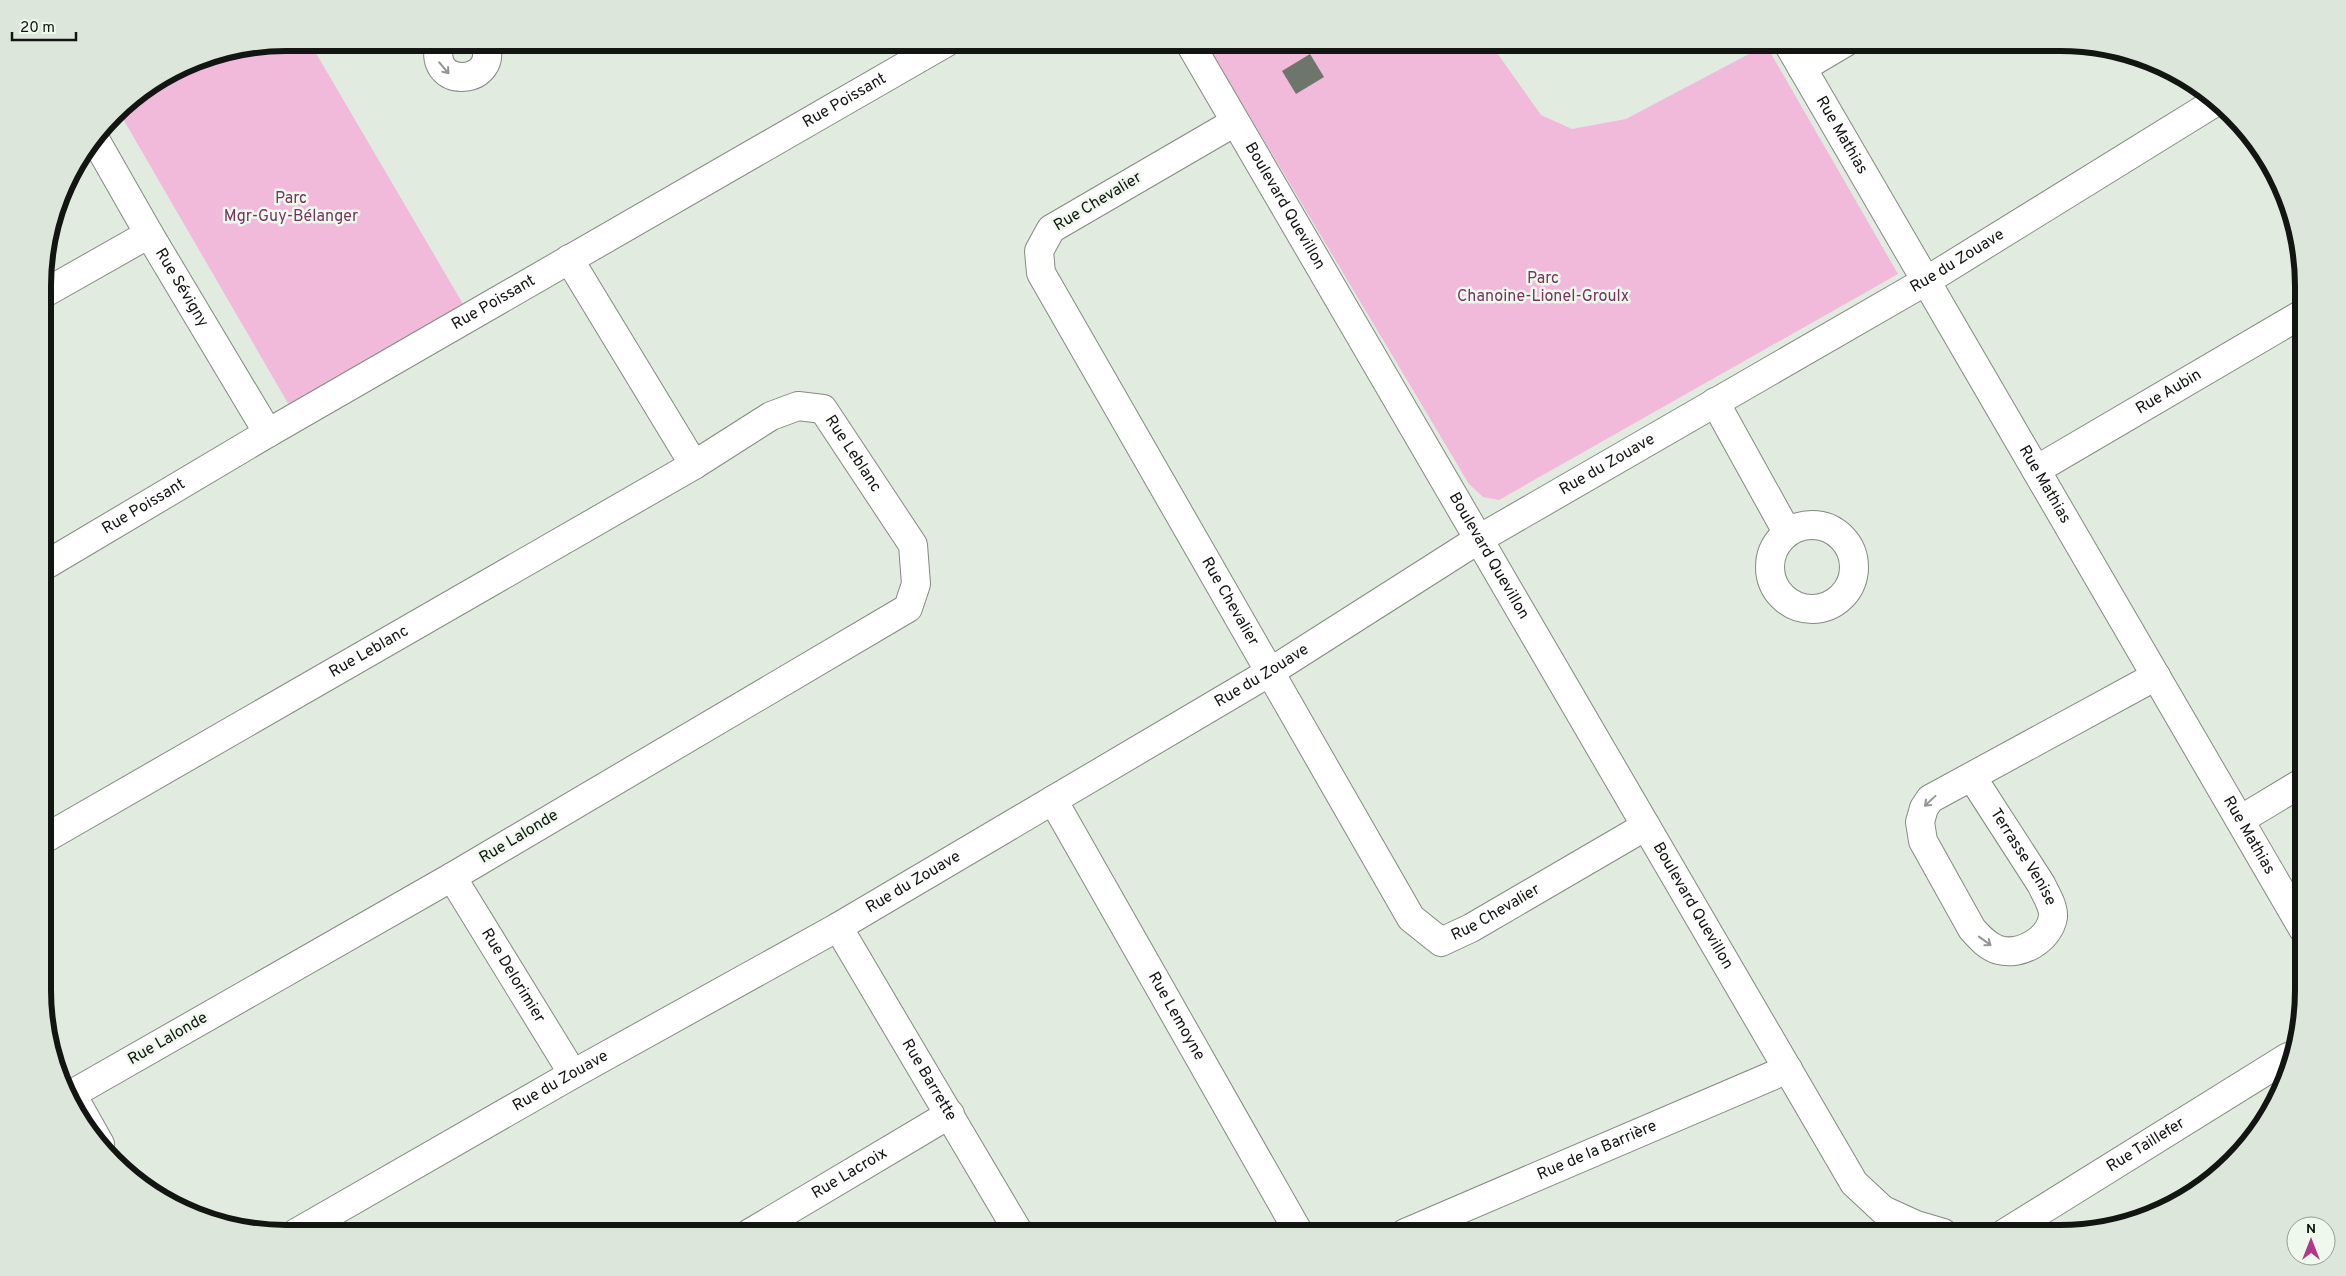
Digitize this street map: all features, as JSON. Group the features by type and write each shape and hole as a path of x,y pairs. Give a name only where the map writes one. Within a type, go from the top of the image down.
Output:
{"street":[{"path":"439,51 438,58 441,66 453,76 461,78 469,78 482,68 486,51"},
{"name":"Rue Poissant","path":"51,562 268,433 931,51"},
{"name":"Boulevard Quevillon","path":"1194,51 1788,1069"},
{"name":"Rue Mathias","path":"1792,51 2295,914"},
{"path":"1802,68 1831,51"},
{"name":"Rue du Zouave","path":"312,1225 573,1074 838,927 1270,672 1479,539 1926,281 2210,105"},
{"name":"Rue Chevalier","path":"1235,122 1051,229 1039,251 1041,273 1411,918 1441,942 1471,928 1646,826"},
{"name":"Rue Sévigny","path":"98,145 268,433"},
{"path":"51,290 150,234"},
{"path":"569,259 694,465"},
{"name":"Rue Aubin","path":"2036,470 2295,318"},
{"path":"1715,402 1787,532"},
{"name":"Rue Leblanc","path":"51,835 694,465 771,416 798,406 823,409 913,545"},
{"name":"Rue Lalonde","path":"75,1093 452,877 908,608 916,584 913,545"},
{"name":"Terrasse Venise","path":"1972,777 2041,884 2050,903 2053,916 2046,931 2038,942 2023,949 2014,951 1999,950 1982,942 1972,930 1923,841 1920,822 1924,808 1930,799 2156,676"},
{"path":"2240,820 2295,787"},
{"name":"Rue Lemoyne","path":"1053,800 1294,1225"},
{"name":"Rue Delorimier","path":"452,877 573,1074"},
{"name":"Rue Barrette","path":"838,927 1014,1225"},
{"name":"Rue Taillefer","path":"2018,1225 2284,1058"},
{"path":"1788,1069 1854,1183 1883,1210 1914,1225"},
{"name":"Rue de la Barrière","path":"1424,1225 1788,1069"},
{"name":"Rue Lacroix","path":"763,1225 950,1114"}],"green space":[{"name":"Parc Mgr-Guy-Bélanger","path":"315,51 463,304 289,405 122,118 156,91 196,69 225,59 255,53"},
{"name":"Parc Chanoine-Lionel-Groulx","path":"1211,51 1496,51 1541,115 1572,129 1626,119 1755,51 1769,51 1898,274 1499,500 1483,497 1469,484"}],"building":[{"path":"1310,54 1324,77 1296,94 1282,71"}]}
